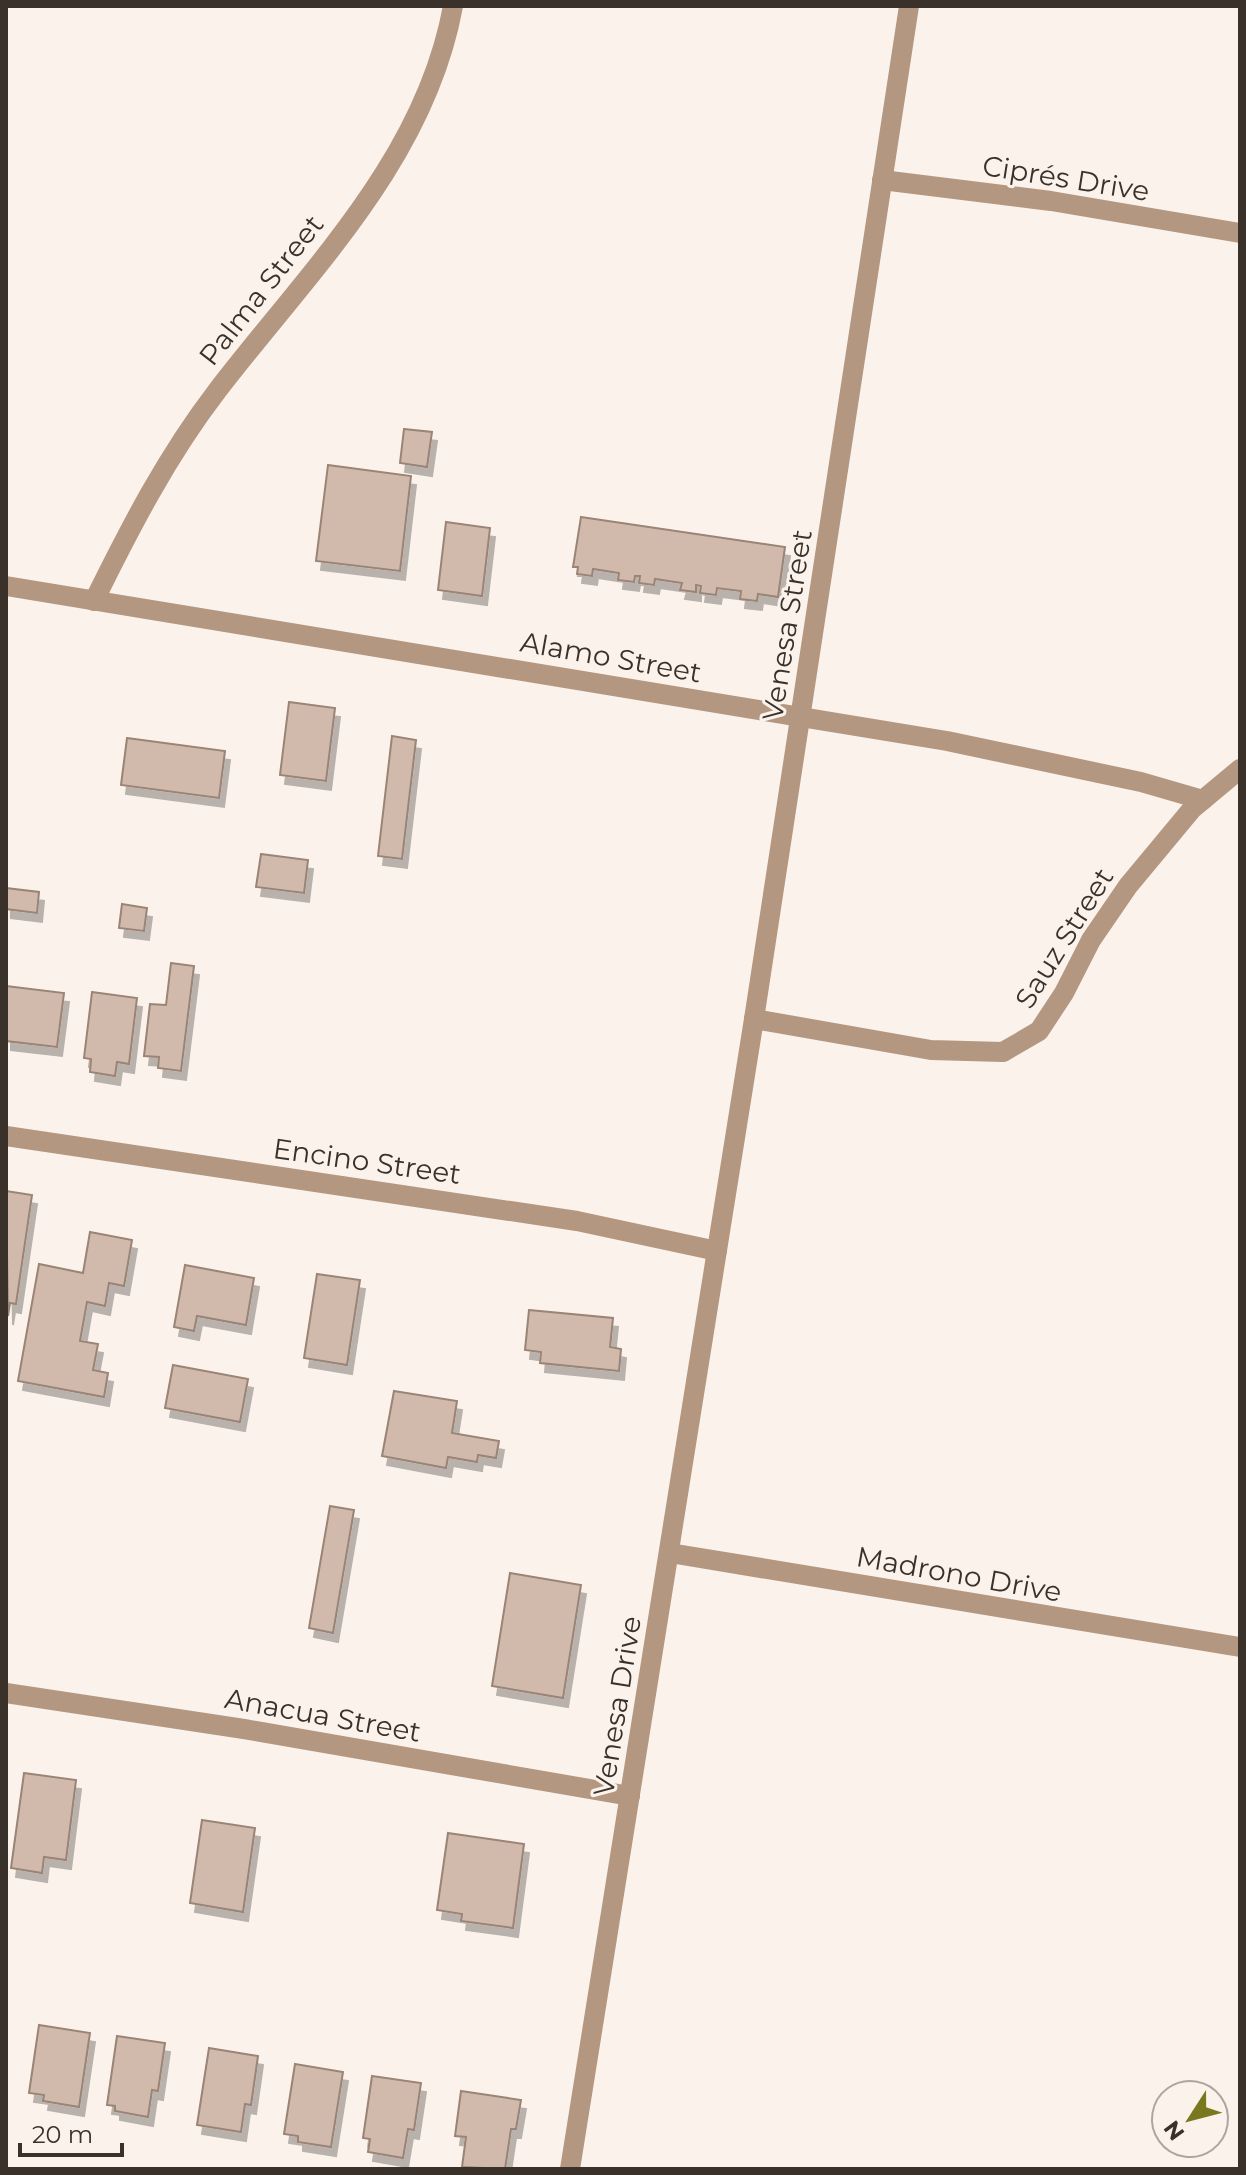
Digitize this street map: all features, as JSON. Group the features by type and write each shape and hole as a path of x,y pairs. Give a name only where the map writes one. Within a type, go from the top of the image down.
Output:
{"street":[{"name":"Palma Street","path":"94,601 139,512 193,423 391,166 424,106 449,32 453,6"},
{"name":"Venesa Street","path":"717,1251 909,6"},
{"name":"Ciprés Drive","path":"882,180 1051,201 1240,233"},
{"name":"Alamo Street","path":"6,586 1019,754 1141,782 1203,800"},
{"name":"Sauz Street","path":"754,1019 931,1050 1003,1052 1039,1031 1064,993 1091,940 1128,886 1163,841 1203,800 1240,769"},
{"name":"Encino Street","path":"6,1136 577,1221 717,1251"},
{"name":"Venesa Drive","path":"570,2169 717,1251"},
{"name":"Madrono Drive","path":"670,1553 1240,1647"},
{"name":"Anacua Street","path":"6,1693 244,1729 630,1796"}],"building":[{"path":"404,429 432,432 427,467 400,463"},
{"path":"328,465 411,476 400,571 316,561"},
{"path":"581,517 785,547 778,597 758,594 757,601 740,599 741,591 717,588 716,595 700,593 701,586 696,585 696,592 680,590 682,583 655,579 654,585 639,583 640,576 635,576 634,582 618,580 619,573 593,569 592,576 577,574 578,567 573,567"},
{"path":"446,522 490,528 482,596 438,590"},
{"path":"289,702 335,708 326,781 280,775"},
{"path":"392,736 416,740 402,859 378,856"},
{"path":"127,738 225,751 219,798 121,785"},
{"path":"261,854 308,860 304,893 256,887"},
{"path":"6,888 39,892 37,913 6,909"},
{"path":"122,904 147,908 144,931 119,928"},
{"path":"171,963 194,966 181,1071 158,1068 159,1057 144,1056 150,1004 166,1005"},
{"path":"6,986 64,993 57,1047 6,1041"},
{"path":"92,992 137,998 129,1064 117,1062 115,1076 90,1072 91,1059 84,1058"},
{"path":"6,1191 32,1195 16,1304 10,1303 8,1316"},
{"path":"90,1232 132,1240 124,1286 109,1283 105,1306 87,1302 80,1341 98,1344 93,1370 108,1373 104,1397 18,1381 39,1264 83,1273"},
{"path":"185,1265 254,1278 246,1325 197,1316 194,1331 174,1327"},
{"path":"317,1274 360,1280 347,1365 304,1358"},
{"path":"529,1310 613,1318 610,1347 621,1349 619,1371 540,1363 541,1352 525,1350"},
{"path":"173,1365 248,1379 240,1422 165,1408"},
{"path":"394,1391 457,1401 452,1433 499,1441 496,1458 478,1455 477,1462 448,1457 446,1468 382,1456"},
{"path":"330,1506 354,1510 333,1633 309,1628"},
{"path":"510,1573 581,1585 563,1698 492,1686"},
{"path":"24,1773 76,1780 66,1860 44,1857 42,1873 11,1868"},
{"path":"202,1820 255,1828 243,1912 190,1903"},
{"path":"448,1833 524,1844 513,1928 461,1921 462,1914 437,1910"},
{"path":"39,2025 90,2033 79,2107 43,2101 44,2095 29,2093"},
{"path":"117,2036 165,2043 158,2091 152,2090 148,2117 115,2111 115,2106 107,2105"},
{"path":"209,2048 258,2056 251,2105 245,2104 241,2132 197,2125"},
{"path":"295,2064 343,2072 331,2147 298,2142 298,2136 284,2134"},
{"path":"372,2076 421,2083 414,2130 408,2129 403,2158 368,2152 370,2139 363,2138"},
{"path":"461,2091 521,2100 516,2129 511,2129 505,2169 462,2167 466,2137 455,2136"}]}
